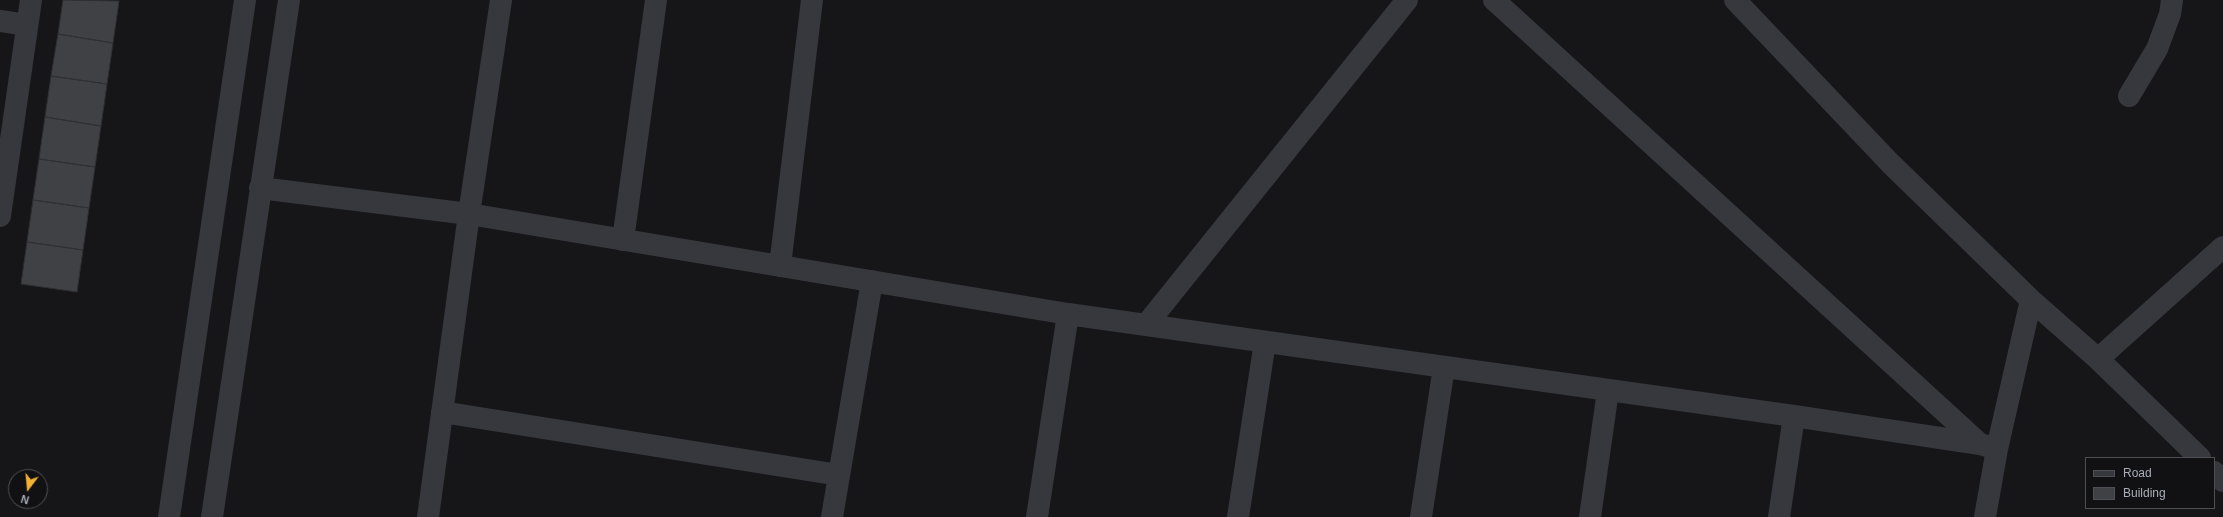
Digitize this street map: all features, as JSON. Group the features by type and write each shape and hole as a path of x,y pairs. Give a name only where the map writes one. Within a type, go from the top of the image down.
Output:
{"street":[{"path":"0,216 2,177 31,0"},
{"path":"169,517 244,0"},
{"path":"212,517 289,0"},
{"path":"428,517 468,214 501,0"},
{"path":"623,240 656,0"},
{"path":"780,266 812,0"},
{"path":"1146,325 1407,0"},
{"path":"1494,0 1988,447"},
{"path":"1735,0 1891,164 2031,300 2098,359 2199,457"},
{"path":"2129,96 2158,49 2170,14 2172,0"},
{"path":"0,21 28,25"},
{"path":"260,188 468,214 1068,314 1794,416 1988,447"},
{"path":"2098,359 2223,248"},
{"path":"832,517 872,281"},
{"path":"1985,517 1988,447 2031,300"},
{"path":"1037,517 1068,314"},
{"path":"1238,517 1265,342"},
{"path":"1421,517 1444,367"},
{"path":"1590,517 1608,391"},
{"path":"442,412 839,475"},
{"path":"1779,517 1794,416"},
{"path":"2215,473 2223,481"}],"building":[{"path":"63,0 119,1 113,43 58,34"},
{"path":"58,34 113,43 107,84 51,76"},
{"path":"51,76 107,84 101,126 45,117"},
{"path":"45,117 101,126 95,167 39,159"},
{"path":"39,159 95,167 89,208 33,200"},
{"path":"33,200 89,208 83,250 27,242"},
{"path":"27,242 83,250 77,292 21,284"}]}
